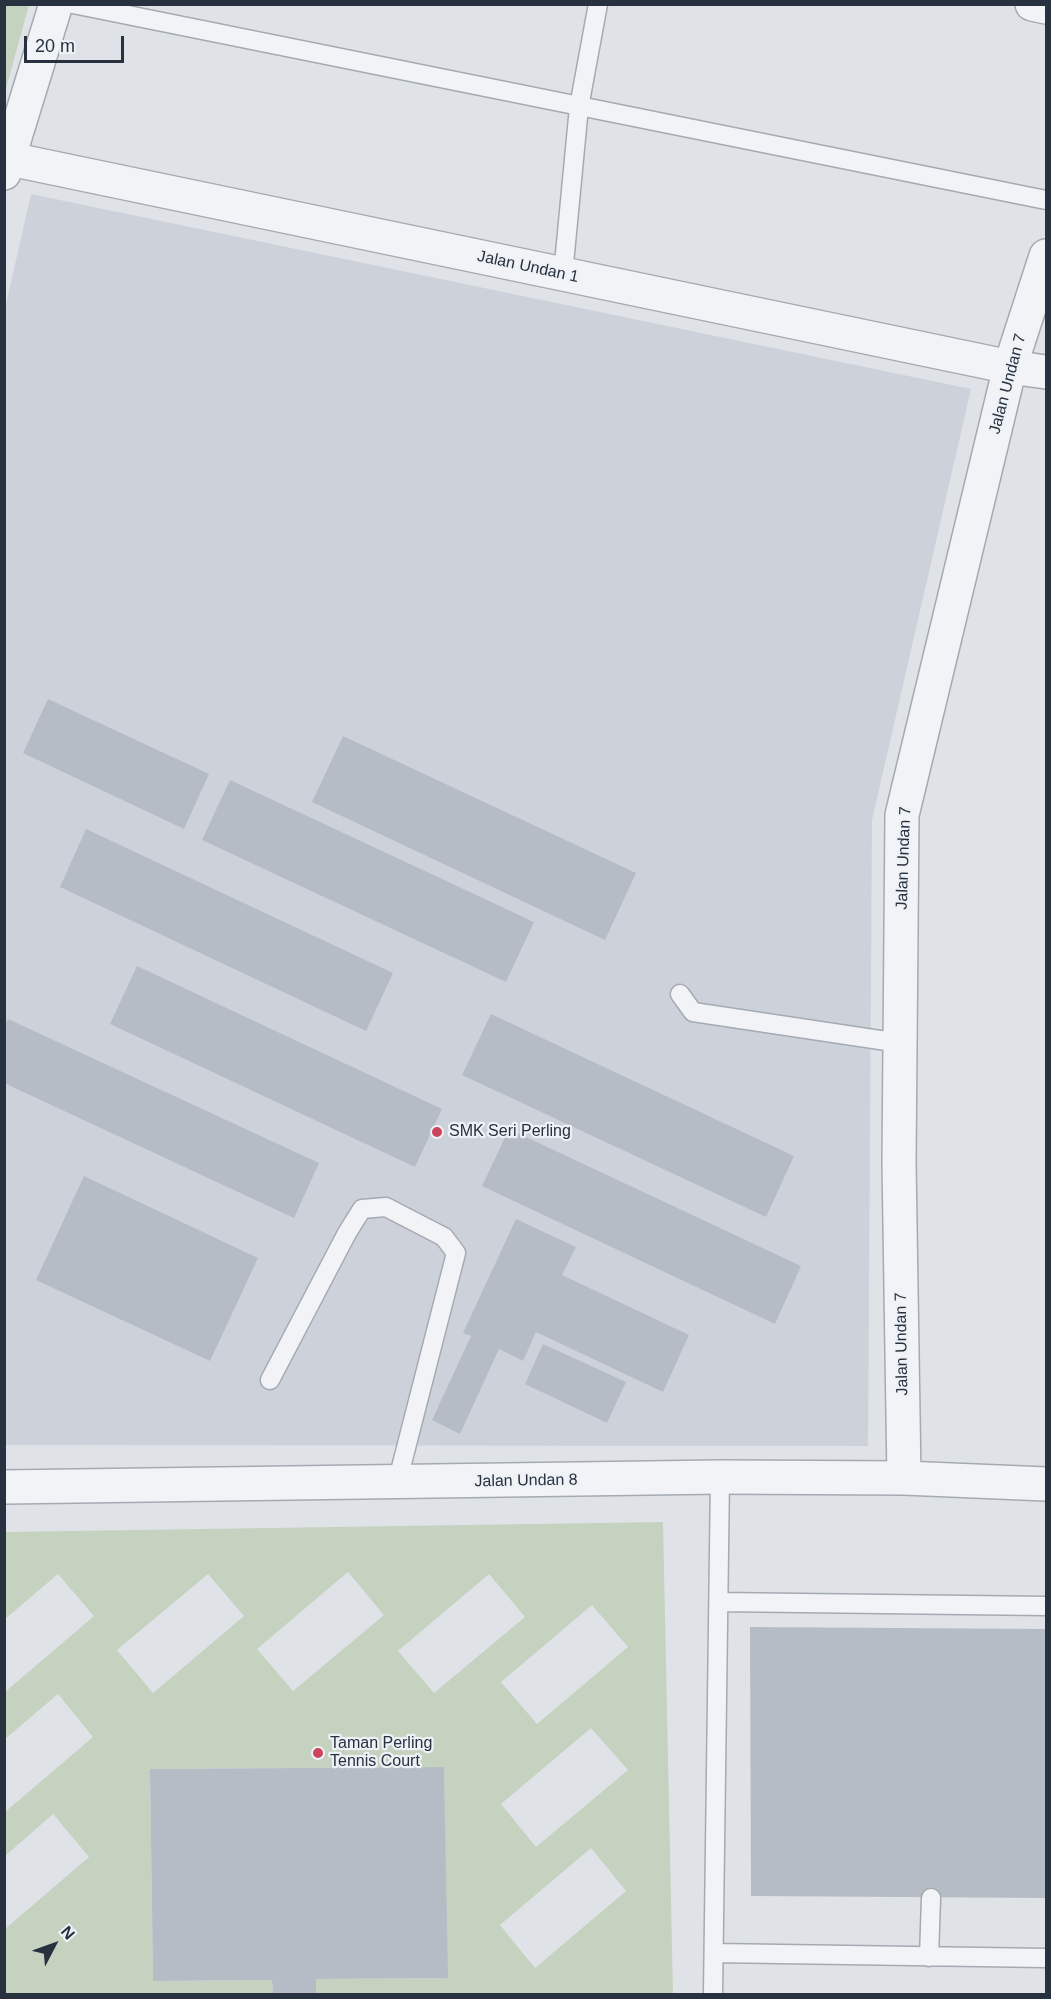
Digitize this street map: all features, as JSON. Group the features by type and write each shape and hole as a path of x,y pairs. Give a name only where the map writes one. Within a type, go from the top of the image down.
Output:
{"street":[{"path":"8,166 56,4"},
{"path":"1032,4 1047,8"},
{"name":"Jalan Undan 1","path":"8,166 563,274 1010,367 1047,372"},
{"name":"Jalan Undan 7","path":"904,1478 899,1162 902,815 1010,367 1047,256"},
{"name":"Jalan Undan 8","path":"4,1487 720,1478 904,1478 1047,1484"}],"lane":[{"path":"73,4 1047,200"},
{"path":"563,274 579,107 598,4"},
{"path":"680,994 693,1012 900,1043"},
{"path":"270,1380 347,1233 362,1209 386,1207 444,1237 456,1253 397,1483"},
{"path":"713,1995 720,1478"},
{"path":"719,1602 1047,1606"},
{"path":"928,1957 931,1898"},
{"path":"714,1953 1047,1958"}],"shaded area":[{"name":"SMK Seri Perling","path":"31,194 971,389 872,820 868,1446 5,1445 4,313"}],"green space":[{"path":"4,5 29,5 5,92"},
{"name":"Taman Perling Tennis Court","path":"663,1522 673,1994 316,1994 316,1979 447,1978 444,1767 150,1769 153,1981 272,1980 273,1994 5,1994 5,1929 89,1857 53,1814 5,1856 5,1812 93,1737 58,1694 5,1739 5,1692 94,1616 58,1574 5,1619 5,1532","holes":["348,1572 384,1615 293,1691 257,1649","208,1574 244,1616 153,1693 117,1650","489,1574 525,1617 434,1693 398,1651","592,1605 628,1647 537,1724 501,1682","591,1728 628,1770 536,1847 501,1804","591,1848 626,1891 535,1968 500,1925"]}],"building":[{"path":"48,699 209,774 184,829 23,753"},
{"path":"343,736 636,873 605,940 312,802"},
{"path":"230,780 534,922 506,982 202,840"},
{"path":"86,829 393,973 366,1031 60,887"},
{"path":"137,966 442,1109 415,1167 110,1024"},
{"path":"491,1014 794,1156 766,1217 462,1075"},
{"path":"8,1019 319,1163 294,1218 4,1083 4,1027"},
{"path":"509,1129 801,1266 775,1324 482,1186"},
{"path":"84,1176 258,1258 210,1361 36,1280"},
{"path":"516,1219 576,1247 562,1275 689,1335 663,1392 536,1332 523,1361 499,1349 460,1434 432,1420 471,1336 463,1333"},
{"path":"543,1344 626,1382 607,1423 525,1384"},
{"path":"750,1627 1046,1629 1046,1898 751,1896"},
{"path":"444,1767 448,1978 316,1979 316,1994 273,1994 272,1980 153,1981 150,1769"}],"place":[{"name":"SMK Seri Perling","path":"437,1132"},
{"name":"Taman Perling Tennis Court","path":"318,1753"}]}
